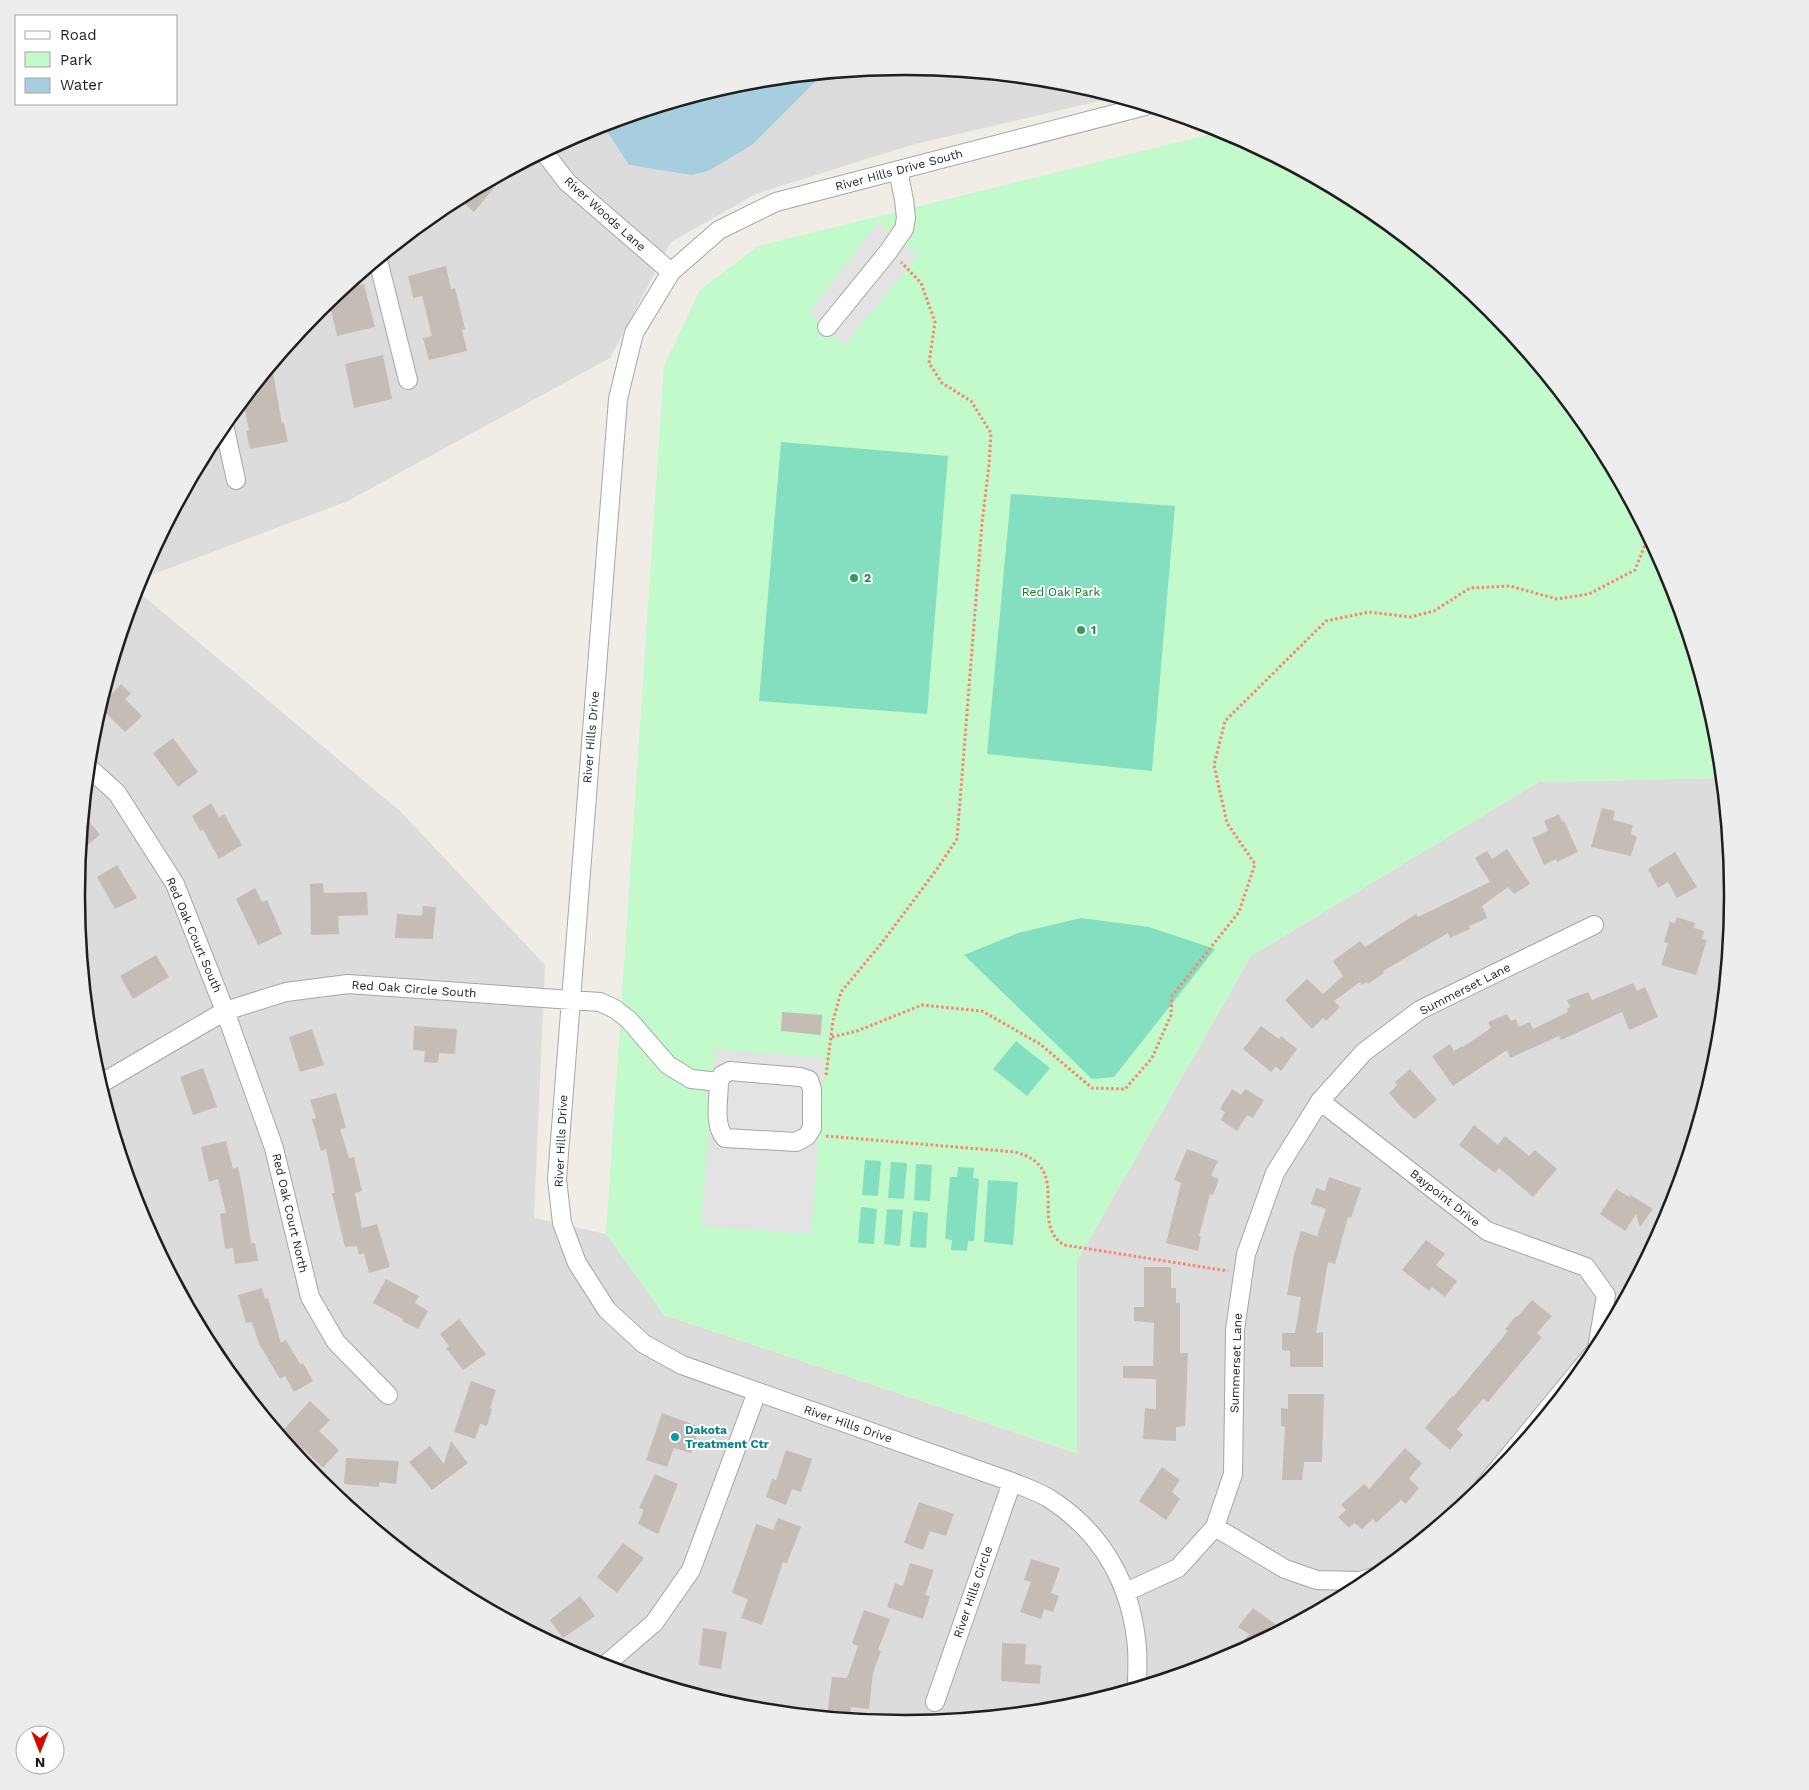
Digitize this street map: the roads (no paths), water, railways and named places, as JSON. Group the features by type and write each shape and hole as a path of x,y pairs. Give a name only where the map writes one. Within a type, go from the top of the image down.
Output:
{"street":[{"name":"River Hills Drive South","path":"671,272 719,230 776,202 1135,109"},
{"name":"River Woods Lane","path":"548,157 567,182 671,272"},
{"path":"826,327 888,252 904,229 906,218 898,170"},
{"path":"379,265 408,380"},
{"name":"River Hills Drive","path":"671,272 634,333 618,399 557,1179 562,1223 577,1263 607,1310 644,1344 682,1365 1012,1482 1049,1499 1082,1524 1108,1555 1126,1592 1137,1648 1137,1681"},
{"path":"226,434 236,480"},
{"name":"Red Oak Court South","path":"94,772 118,793 175,884 225,1011"},
{"name":"Summerset Lane","path":"1126,1592 1178,1568 1215,1527 1233,1474 1234,1330 1246,1254 1275,1173 1320,1101 1364,1052 1420,1010 1594,925"},
{"name":"Red Oak Circle South","path":"106,1081 225,1011 286,992 348,984 600,1002 628,1020 668,1065 691,1079 719,1082"},
{"name":"Red Oak Court North","path":"225,1011 274,1148 310,1297 336,1342 388,1395"},
{"path":"730,1071 800,1077 809,1080 812,1089 812,1128 807,1136 796,1142 725,1138 720,1132 718,1122 719,1082 722,1075 730,1071"},
{"name":"Baypoint Drive","path":"1320,1101 1487,1230 1586,1267 1606,1295 1600,1328"},
{"path":"614,1661 654,1623 691,1570 757,1392"},
{"name":"River Hills Circle","path":"935,1702 1012,1482"},
{"path":"1215,1527 1284,1569 1317,1580 1354,1581"}],"water":[{"path":"817,80 752,145 708,171 692,175 629,165 607,131 692,103 745,91"}],"place":[{"name":"2","path":"854,578"},
{"name":"1","path":"1081,630"},
{"name":"Dakota Treatment Ctr","path":"675,1437"}],"park label":[{"name":"Red Oak Park","path":"1061,592"}]}
